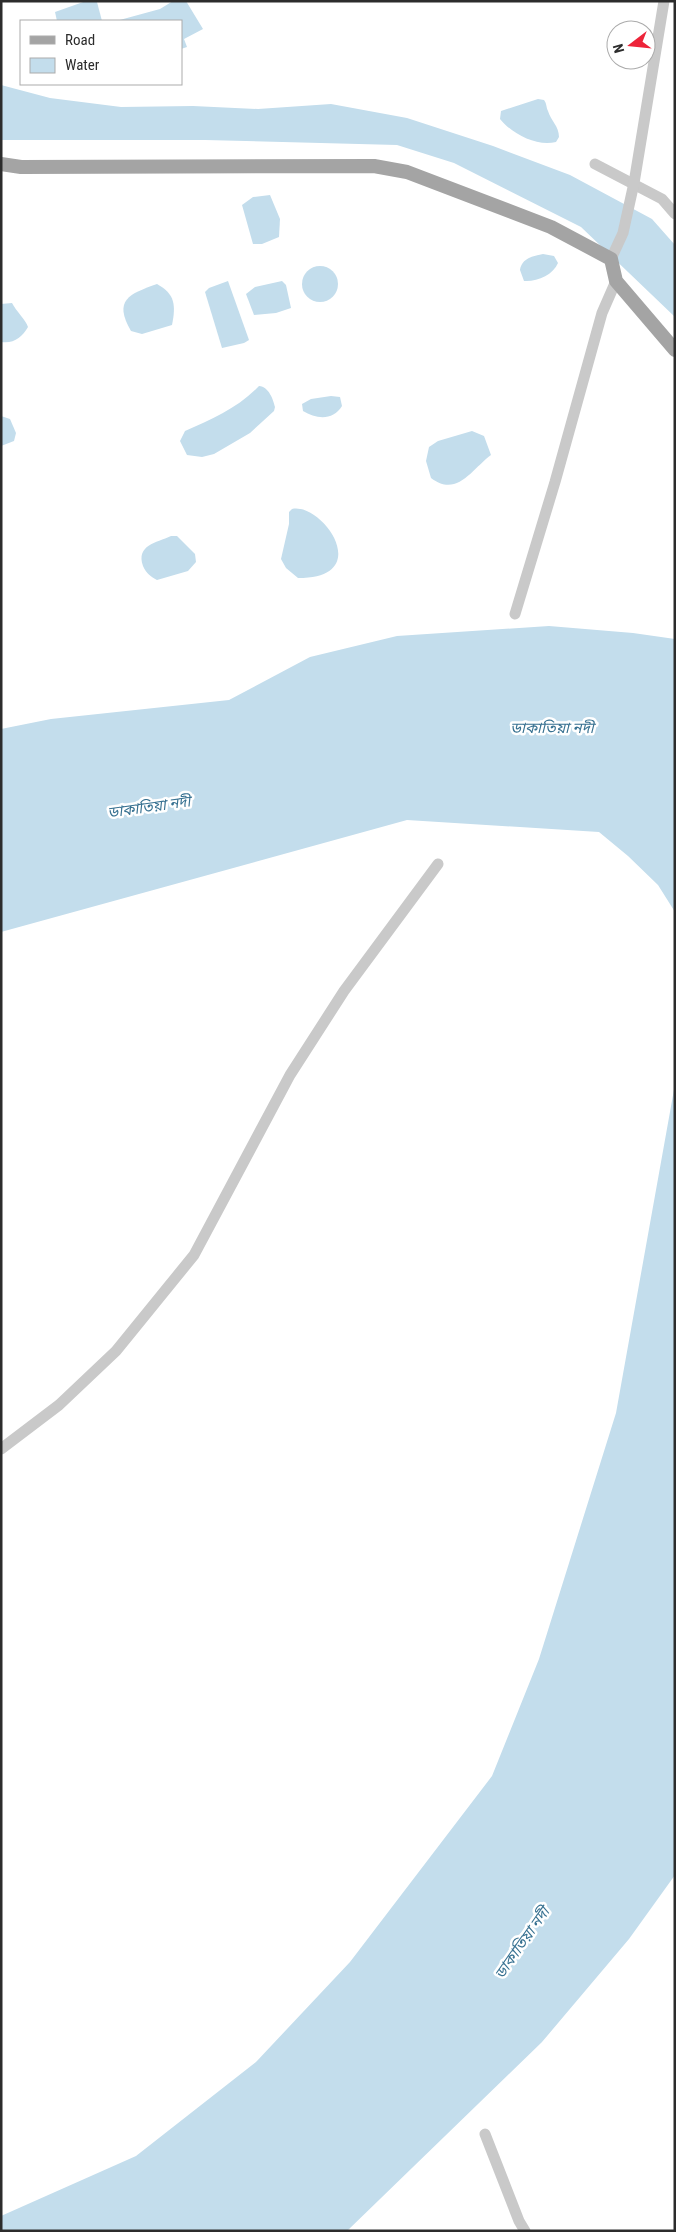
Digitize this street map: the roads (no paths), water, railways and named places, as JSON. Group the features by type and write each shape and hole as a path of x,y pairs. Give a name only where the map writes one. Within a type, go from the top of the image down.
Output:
{"main road":[{"path":"1,164 21,167 374,166 407,172 551,227 611,259 616,282 675,350"}],"street":[{"path":"611,259 623,233 634,183 664,1"},
{"path":"595,164 662,199 675,214"},
{"path":"515,614 555,482 602,313 616,282"},
{"path":"1,1449 59,1405 116,1351 194,1255 290,1075 344,990 438,864"},
{"path":"485,2134 525,2231"}],"water":[{"path":"86,1 97,2 102,20 57,20 55,12"},
{"path":"173,1 186,1 203,29 184,39 187,47 182,49 182,20 120,20 160,9"},
{"path":"1,85 50,98 121,107 193,106 258,109 331,104 407,118 493,146 570,175 652,219 675,245 675,317 581,227 454,163 397,145 205,140 1,140"},
{"path":"538,99 545,101 549,115 558,130 559,137 556,142 541,143 525,138 511,130 500,119 501,111"},
{"path":"270,195 280,219 279,237 262,244 253,244 242,205 253,197"},
{"path":"543,254 554,256 558,263 556,267 544,277 524,281 520,270 523,263 532,257"},
{"path":"320,266 327,267 333,271 337,277 337,291 333,297 327,301 320,302 313,301 307,297 303,291 302,284 303,277 307,271 313,267"},
{"path":"228,281 249,340 222,348 205,292 209,288"},
{"path":"282,281 286,285 291,308 276,313 254,315 246,294 255,287"},
{"path":"157,284 168,292 173,301 172,325 142,334 131,331 126,320 124,305 132,295"},
{"path":"12,303 28,327 17,339 10,342 1,342 1,304"},
{"path":"259,386 270,394 275,407 274,411 250,433 214,454 202,457 187,455 180,441 185,431 233,407"},
{"path":"331,396 340,397 342,406 334,414 319,417 303,411 302,404 311,399"},
{"path":"1,416 10,419 16,433 14,441 1,446"},
{"path":"472,431 484,436 491,455 471,474 456,483 449,485 431,478 426,461 429,447 438,441"},
{"path":"292,509 304,510 317,517 328,528 336,541 338,554 334,566 321,575 298,578 286,568 281,559 289,524 289,512"},
{"path":"171,536 177,536 195,554 196,562 188,571 157,580 144,568 142,553 154,543"},
{"name":"ডাকাতিয়া নদী","path":"549,626 633,633 675,639 675,912 658,885 628,856 599,832 407,820 1,932 1,729 51,719 229,700 310,657 397,636"},
{"path":"675,1084 675,1875 629,1939 542,2042 347,2231 1,2231 1,2216 136,2156 256,2062 350,1962 492,1776 539,1659 616,1413"}]}
